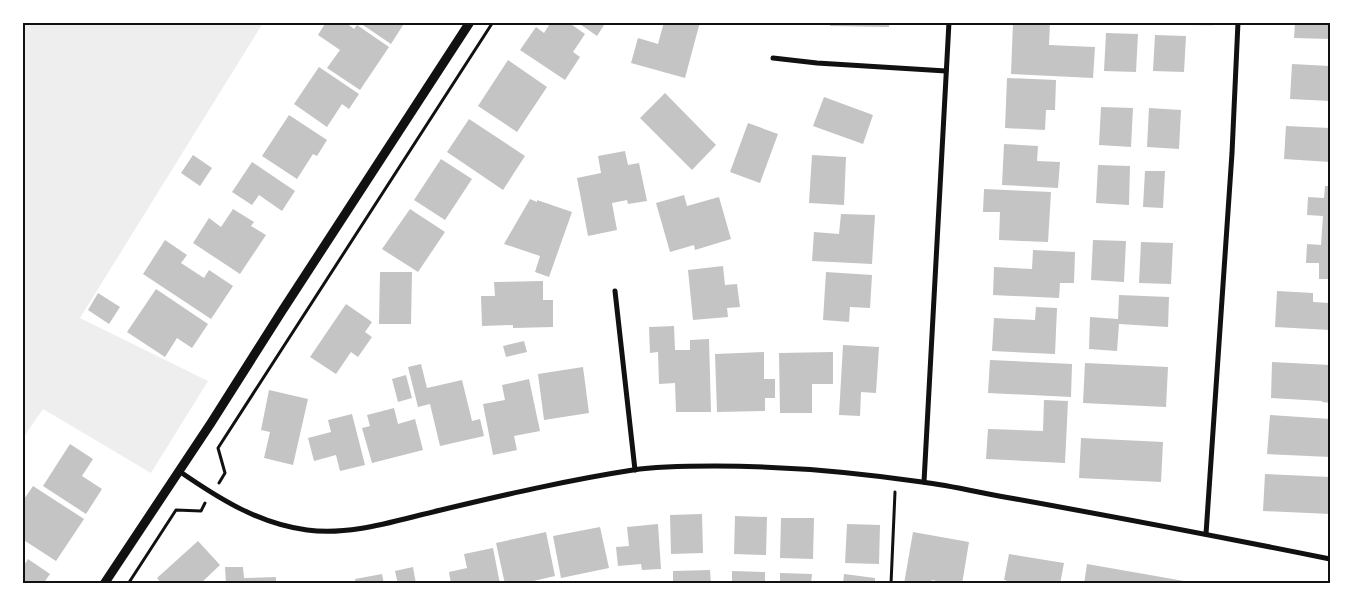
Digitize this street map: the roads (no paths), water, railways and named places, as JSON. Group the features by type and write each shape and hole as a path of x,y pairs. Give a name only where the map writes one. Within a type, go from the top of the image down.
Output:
{"street":[{"path":"104,584 211,423 470,22"},
{"path":"924,482 949,22"},
{"path":"1206,534 1232,153 1238,22"},
{"path":"773,58 817,63 946,71"},
{"path":"615,291 635,470"},
{"path":"178,471 220,499 260,518 306,530 339,532 531,489 635,470 698,466 753,466 845,472 924,482 1330,559"}]}
